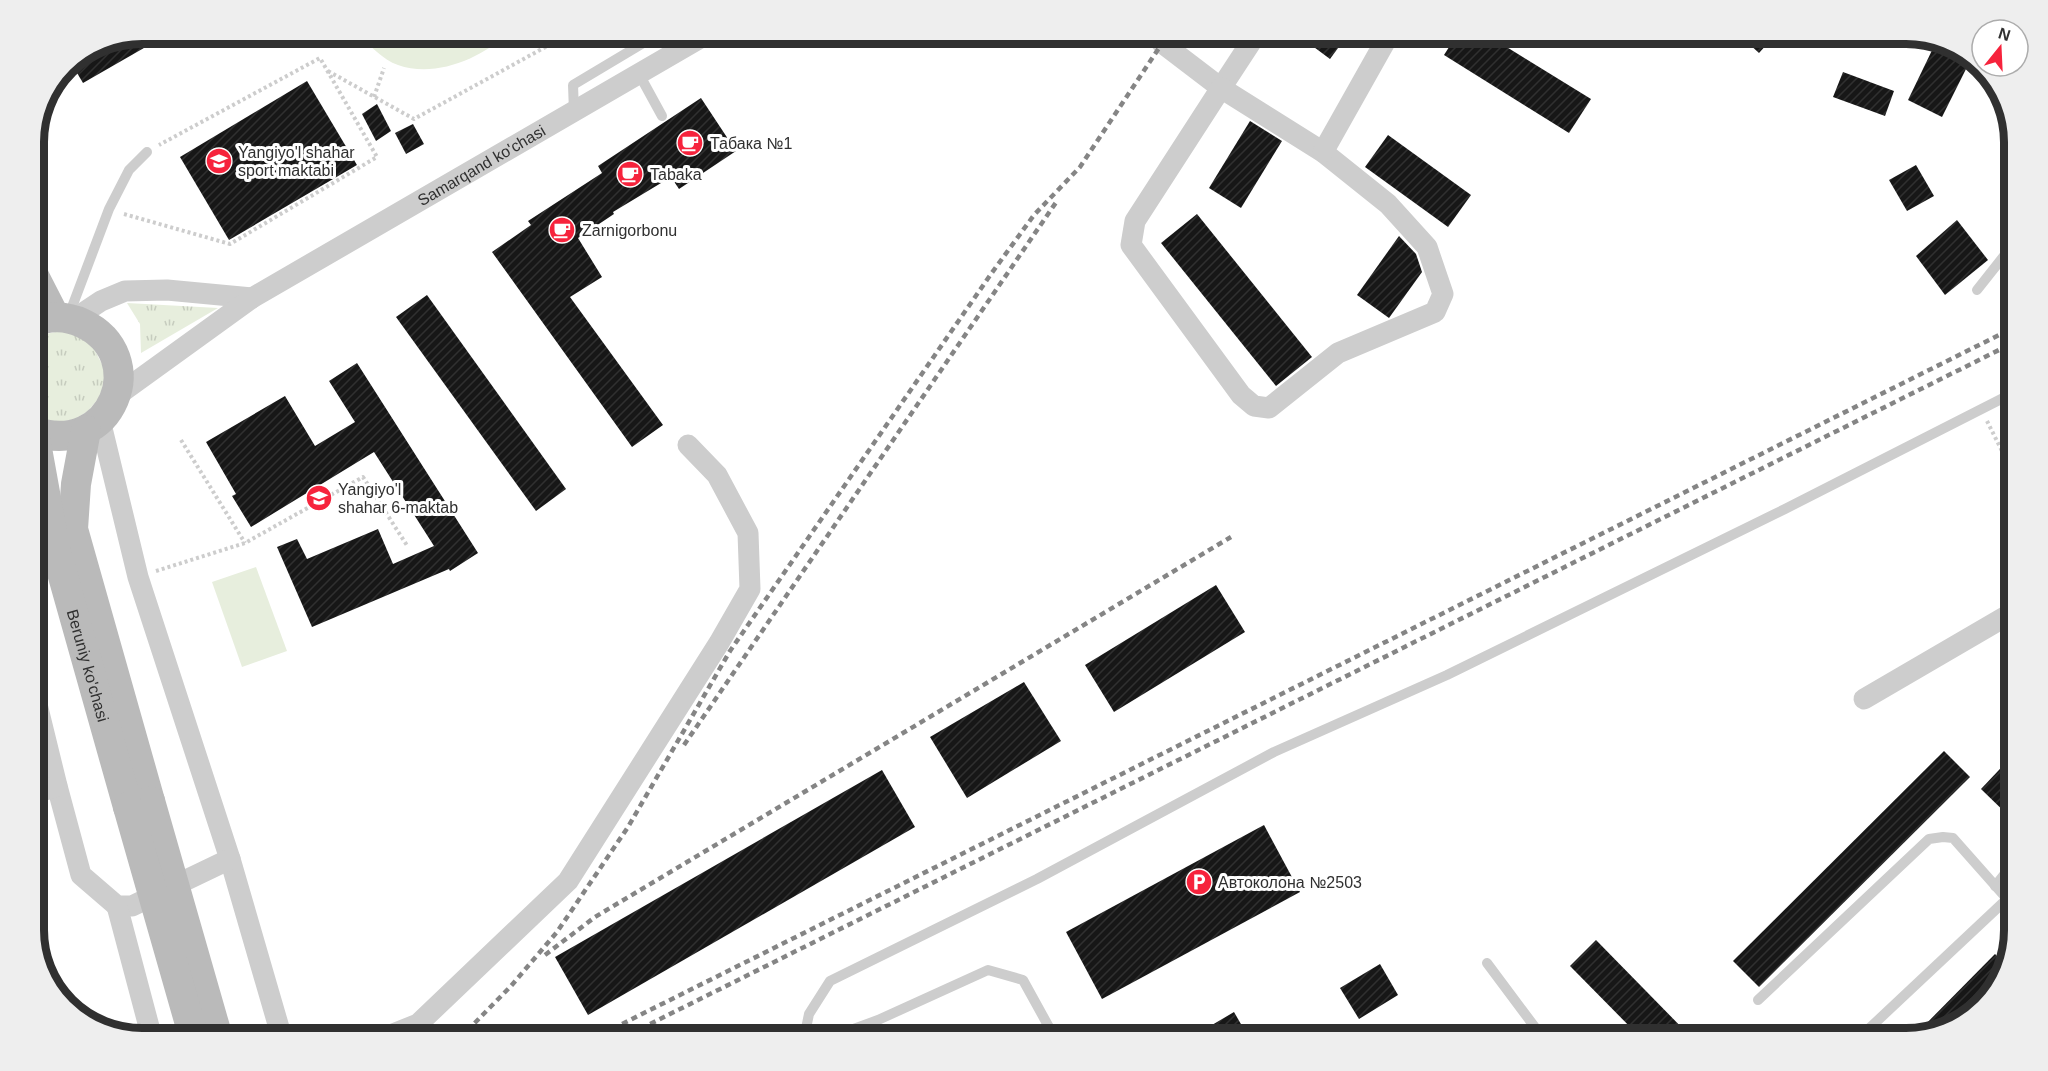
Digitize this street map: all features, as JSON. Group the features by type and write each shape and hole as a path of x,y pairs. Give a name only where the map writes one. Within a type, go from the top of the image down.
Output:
{"main road":[{"path":"44,294 58,319"},
{"name":"Beruniy ko'chasi","path":"58,319 92,327 107,341 116,358 119,378 101,416 76,484 73,529 192,1028"},
{"name":"Beruniy ko'chasi","path":"44,434 69,436 101,416"},
{"name":"Beruniy ko'chasi","path":"44,487 55,548 215,1028"},
{"path":"44,537 55,548"}],"street":[{"name":"Samarqand ko'chasi","path":"101,416 252,298 688,44"},
{"path":"1163,44 1221,88 1323,152 1388,204 1427,247 1443,294 1435,312 1338,353 1269,408 1254,406 1241,396 1131,244 1134,221 1221,88 1250,44"},
{"path":"1323,152 1384,44"},
{"path":"58,319 125,291 167,290 252,298"},
{"name":"Beruniy ko'chasi","path":"101,416 138,577 230,859 279,1028"},
{"path":"408,1028 418,1024 568,881 719,643 750,589 748,534 717,475 688,445"},
{"path":"1864,699 2004,617"},
{"path":"44,733 81,875 117,906 149,1028"},
{"path":"44,790 57,786"},
{"path":"117,906 132,906 230,859"}],"lane":[{"path":"574,112 573,85 642,44"},
{"path":"639,74 662,116"},
{"path":"58,319 129,170 147,152"},
{"path":"1977,290 2004,256"},
{"path":"806,1028 809,1014 830,981 1037,879 1274,752 1447,675 2004,398"},
{"path":"1758,1000 1929,839 1953,838 2004,896"},
{"path":"1995,886 2004,875"},
{"path":"1870,1028 2004,902"},
{"path":"1487,963 1536,1028"},
{"path":"856,1028 988,969 1023,980 1049,1028"}],"path":[{"path":"327,70 414,119 551,44"},
{"path":"109,209 230,244 377,158 320,58 147,152"},
{"path":"374,97 384,68"},
{"path":"1981,410 2004,455"},
{"path":"182,440 245,543"},
{"path":"138,577 245,543 363,477 408,547"}],"green space":[{"path":"369,44 494,44 457,64 427,69 392,63"},
{"path":"127,303 218,308 141,353 140,324"},
{"path":"64,330 91,343 105,370 104,385 98,399 88,411 75,419 60,422 44,420 44,335"},
{"path":"256,567 287,651 242,667 212,582"}],"building":[{"path":"129,44 151,44 83,83 75,70 93,57"},
{"path":"1310,44 1341,44 1330,59"},
{"path":"1451,44 1502,44 1591,99 1569,133 1444,55"},
{"path":"1749,44 1767,44 1759,53"},
{"path":"1933,48 1950,54 1968,65 1942,117 1908,100"},
{"path":"1843,72 1894,91 1885,116 1833,97"},
{"path":"307,81 357,165 229,240 180,157"},
{"path":"701,98 736,151 679,189 671,177 613,212 614,214 578,238 602,277 570,297 663,425 632,447 492,252 531,225 528,221 602,173 598,166"},
{"path":"377,104 391,131 376,141 362,114"},
{"path":"1250,121 1282,141 1241,208 1209,188"},
{"path":"413,124 424,144 406,154 395,133"},
{"path":"1388,135 1471,195 1448,227 1365,167"},
{"path":"1916,165 1934,196 1907,211 1889,180"},
{"path":"1197,214 1312,357 1276,386 1161,243"},
{"path":"1957,220 1988,260 1945,295 1916,256"},
{"path":"1399,236 1416,254 1422,272 1389,318 1357,295"},
{"path":"427,295 566,489 536,511 396,317"},
{"path":"357,363 478,553 450,571 449,569 312,627 277,547 297,539 307,559 378,529 393,564 434,546 374,452 251,527 232,496 236,494 206,442 285,396 315,446 355,422 329,381"},
{"path":"1216,585 1245,632 1114,712 1085,665"},
{"path":"1024,682 1061,741 967,798 930,737"},
{"path":"1944,751 1970,777 1759,987 1733,961"},
{"path":"2004,765 2004,811 1981,789"},
{"path":"882,770 915,827 588,1015 555,957"},
{"path":"1264,825 1300,892 1102,999 1066,932"},
{"path":"1596,940 1682,1028 1631,1028 1570,966"},
{"path":"1995,954 2000,959 1988,984 1966,1007 1944,1020 1924,1026"},
{"path":"1380,964 1398,995 1359,1019 1340,988"},
{"path":"1234,1012 1243,1028 1207,1028"}],"railway":[{"path":"470,1028 511,986 557,932 628,827 730,651 991,274 1034,215 1080,167 1162,44"},
{"path":"684,745 1057,201"},
{"path":"614,1028 2004,333"},
{"path":"642,1028 2004,347"},
{"path":"545,955 595,917 1231,537"}],"place":[{"name":"Табака №1","path":"690,143"},
{"name":"Yangiyo'l shahar sport maktabi","path":"219,161"},
{"name":"Tabaka","path":"630,174"},
{"name":"Zarnigorbonu","path":"562,230"},
{"name":"Yangiyo'l shahar 6-maktab","path":"319,498"},
{"name":"Автоколона №2503","path":"1199,882"}]}
